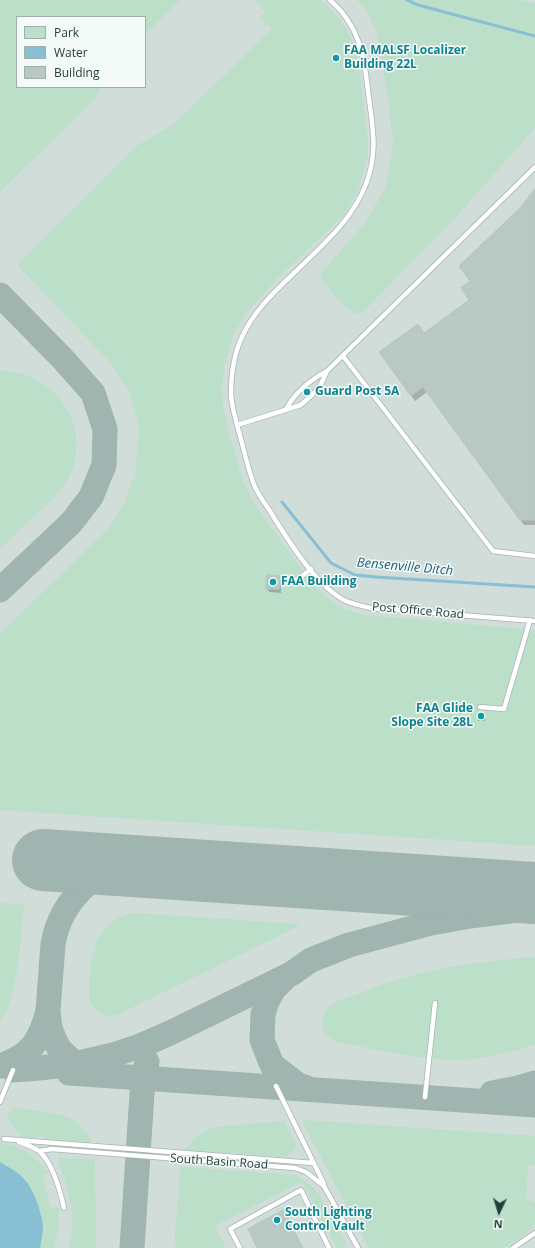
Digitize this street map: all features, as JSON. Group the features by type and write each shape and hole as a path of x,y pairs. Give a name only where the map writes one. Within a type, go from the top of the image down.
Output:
{"lane":[{"name":"Post Office Road","path":"330,0 348,18 358,38 365,63 375,144 366,184 356,207 340,228 258,310 242,338 233,365 231,395 237,425 253,484 285,534 311,569 326,588 345,601 370,608 533,621"},
{"path":"237,425 301,405 320,386 328,371 535,167"},
{"path":"343,356 493,551 535,556"},
{"path":"286,409 292,398 300,390 313,379 328,371"},
{"path":"285,580 297,580 311,569"},
{"path":"480,707 504,709 533,621"},
{"path":"425,1097 435,1003"},
{"path":"0,1102 13,1070"},
{"path":"276,1086 324,1186"},
{"path":"2,1139 313,1163"},
{"name":"South Basin Road","path":"2,1139 26,1144 39,1151 52,1149 295,1168 306,1172 324,1186 358,1248"},
{"path":"39,1151 48,1163 55,1177 64,1208"},
{"path":"240,1248 230,1229 301,1190 329,1248"},
{"path":"513,1248 535,1233"}],"shaded area":[{"path":"0,0 535,0 535,1248 0,1248"}],"green space":[{"path":"0,0 180,0 146,33 146,16 16,16 16,88 100,88 94,100 0,192"},
{"path":"255,0 321,0 343,24 351,38 357,54 368,140 368,154 358,191 343,216 280,276 250,308 233,335 224,366 222,387 223,406 229,433 244,484 255,505 310,581 325,596 345,609 364,615 535,630 535,846 0,810 0,634 109,528 124,504 135,474 139,428 129,392 112,364 17,265 138,145 174,124 272,29 260,17 266,12"},
{"path":"357,0 520,0 535,3 535,128 445,229 363,312 357,315 336,297 320,275 363,225 386,188 393,143 388,98 377,33 366,9"},
{"path":"0,370 30,377 51,390 59,398 66,408 75,429 76,454 74,467 65,484 40,511 0,549"},
{"path":"0,903 24,905 15,984 6,1012 0,1022"},
{"path":"137,913 298,924 299,926 117,1015 108,1016 96,1010 90,1003 90,974 95,946 101,934 110,924 121,917"},
{"path":"535,957 535,1044 497,1055 457,1060 442,1060 396,1054 336,1042 325,1033 322,1022 326,1011 330,1006 336,1002 372,988 428,971 481,962"},
{"path":"13,1108 63,1115 81,1126 92,1141 87,1142 48,1139 40,1136 27,1139 21,1136 7,1118 7,1115"},
{"path":"284,1121 296,1144 294,1150 286,1157 185,1150 198,1136 216,1127"},
{"path":"303,1121 535,1136 535,1165 528,1165 526,1199 535,1202 535,1225 524,1235 504,1248 369,1248 305,1127"},
{"path":"0,1143 14,1146 26,1152 47,1170 48,1173 43,1175 50,1208 57,1207 59,1209 58,1231 54,1248 0,1248"},
{"path":"58,1157 95,1160 96,1248 69,1248 72,1232 71,1208"},
{"path":"180,1167 297,1175 319,1194 346,1243 346,1248 337,1248 302,1182 215,1226 226,1248 174,1248"}],"water":[{"path":"0,1162 21,1176 30,1187 39,1207 43,1226 40,1248 0,1248"}],"building":[{"path":"535,189 535,520 520,520 423,387 411,396 379,352 418,324 424,333 469,300 461,288 470,281 459,266 520,208"},
{"name":"FAA Building","path":"267,575 280,576 279,589 266,589"},
{"name":"South Lighting Control Vault","path":"284,1210 303,1248 257,1248 248,1229"}],"waterway":[{"name":"Bensenville Ditch","path":"407,0 418,5 535,36"},
{"name":"Bensenville Ditch","path":"282,502 331,563 355,575 535,587"}],"taxiway":[{"path":"0,295 62,358 93,393 105,429 104,465 91,497 71,523 0,590"},
{"path":"84,1070 60,1050 50,1028 48,1011 53,944 60,919 73,898 95,876 126,865"},
{"path":"13,1070 75,1064 113,1055 140,1046 291,974 311,960 349,945 431,923 470,916 535,908"},
{"path":"285,978 274,989 267,1001 263,1014 262,1040 272,1065 298,1085 305,1087"},
{"path":"0,1066 11,1062 27,1052 33,1046 45,1022 48,1011"},
{"path":"132,1248 143,1078 147,1062"},
{"path":"69,1073 535,1105"},
{"path":"492,1093 535,1083"}],"runway":[{"path":"43,860 535,893"}],"place":[{"name":"FAA MALSF Localizer Building 22L","path":"336,58"},
{"name":"Guard Post 5A","path":"307,392"},
{"name":"FAA Building","path":"273,582"},
{"name":"FAA Glide Slope Site 28L","path":"481,716"},
{"name":"South Lighting Control Vault","path":"277,1220"}]}
